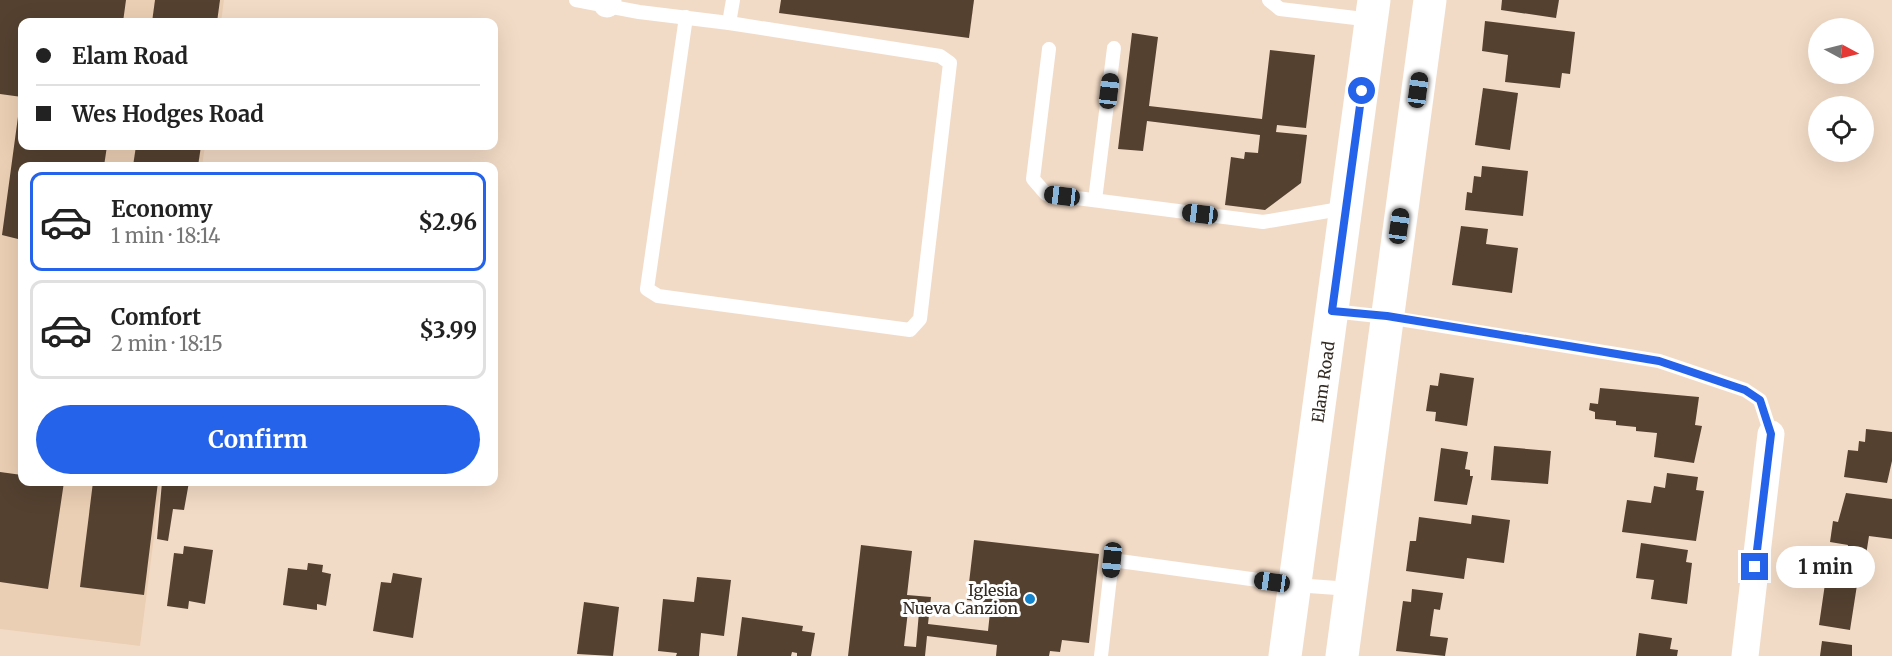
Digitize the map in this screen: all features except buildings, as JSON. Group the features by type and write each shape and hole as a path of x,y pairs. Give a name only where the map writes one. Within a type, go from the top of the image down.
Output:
{"main road":[{"path":"1342,656 1430,0"},
{"name":"Elam Road","path":"1285,656 1373,10"}],"street":[{"path":"1745,656 1771,434"}],"lane":[{"path":"576,0 608,2 639,12 666,7 686,17 940,56 950,63 920,320 910,330 658,296 647,289 686,17"},
{"path":"729,23 733,0"},
{"path":"1269,0 1280,9 1373,10"},
{"path":"1095,200 1114,48"},
{"path":"1049,49 1033,179 1046,194 1263,222 1346,208"},
{"path":"1332,311 1387,316 1659,361 1745,390 1760,400 1771,434"},
{"path":"1101,656 1112,560 1295,585 1351,589"}],"shaded area":[{"path":"0,0 224,0 222,18 18,18 18,150 204,150 203,162 18,162 18,486 160,486 140,646 0,629"}],"place":[{"name":"Iglesia Nueva Canzion","path":"1030,599"}],"route":[{"path":"1362,91 1332,311 1387,316 1659,361 1745,390 1760,400 1771,434 1755,567"}]}
